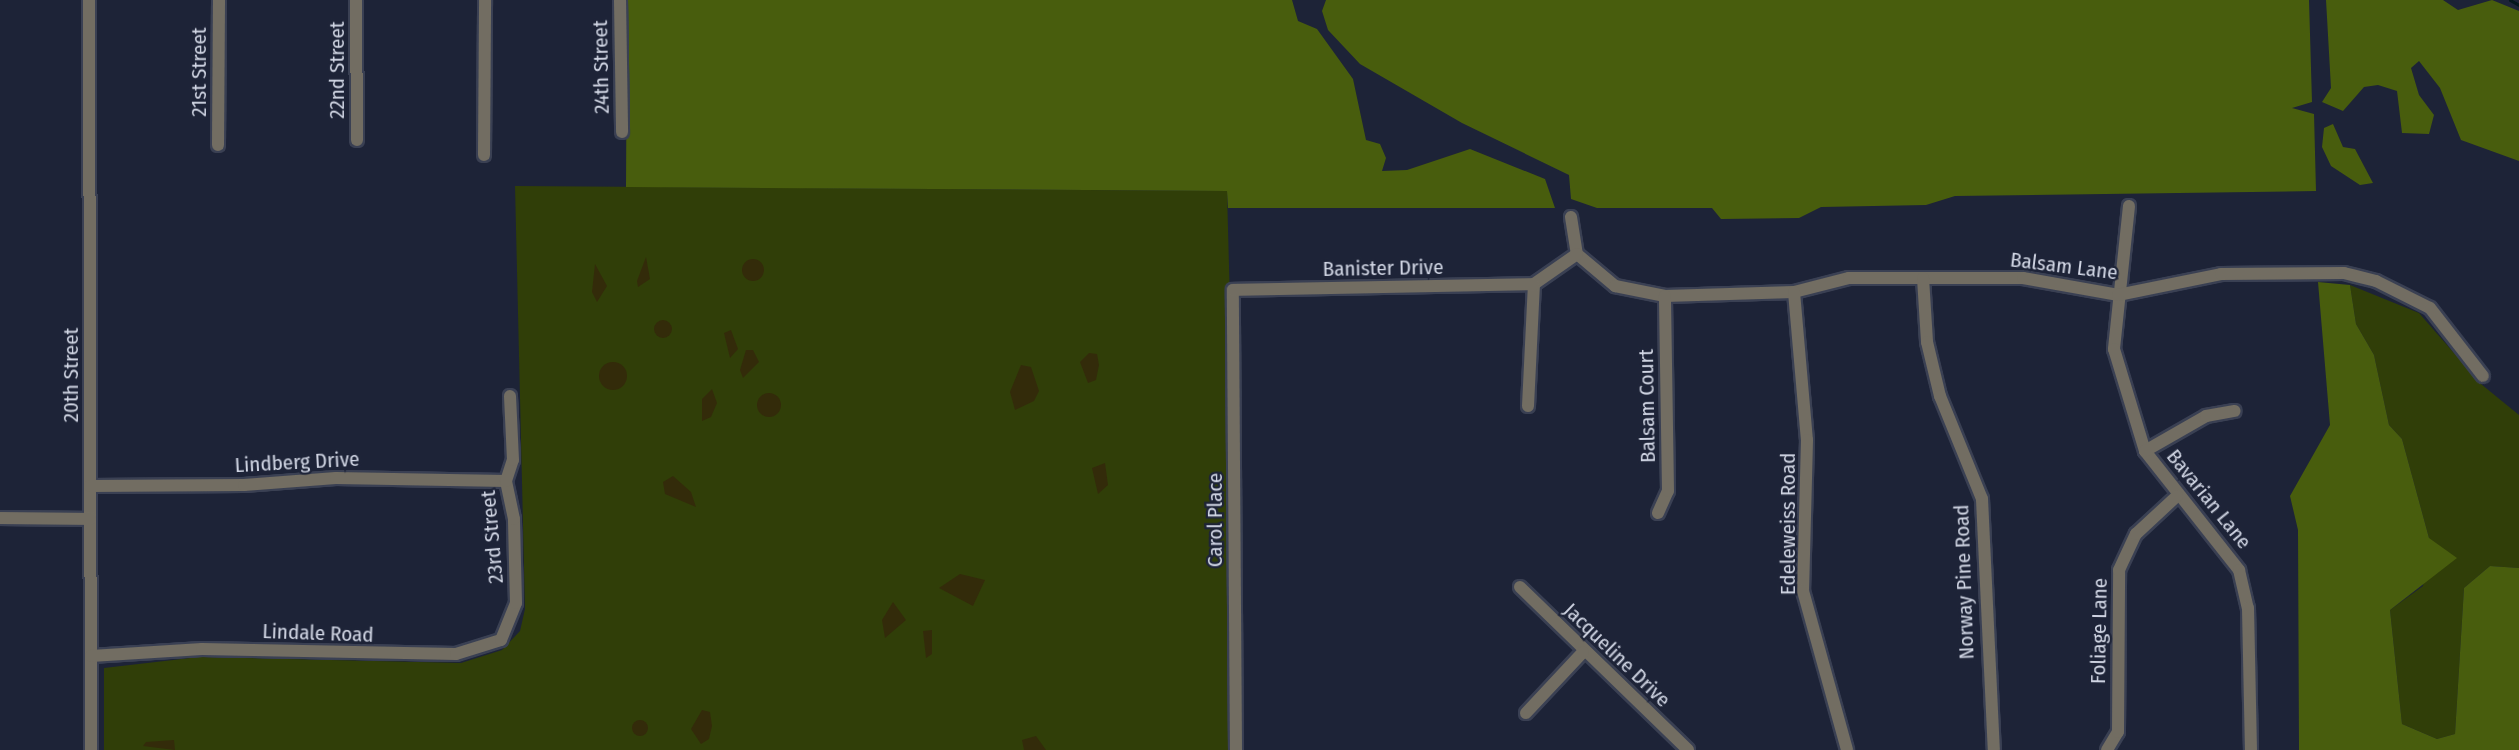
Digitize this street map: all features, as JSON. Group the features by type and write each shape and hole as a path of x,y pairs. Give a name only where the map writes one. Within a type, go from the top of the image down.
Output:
{"street":[{"name":"20th Street","path":"89,0 91,750"},
{"name":"21st Street","path":"218,145 219,0"},
{"name":"22nd Street","path":"357,0 357,140"},
{"path":"484,156 485,0"},
{"name":"24th Street","path":"620,0 622,132"},
{"name":"Bavarian Lane","path":"2129,206 2114,349 2145,451 2177,496 2231,553 2244,586 2251,750"},
{"path":"1528,406 1534,284 1577,254 1571,217"},
{"name":"Balsam Lane","path":"1577,254 1615,286 1665,296 1794,292 1850,278 2023,278 2118,295 2222,274 2344,273 2376,281 2430,308 2483,376"},
{"name":"Norway Pine Road","path":"1923,278 1927,342 1940,396 1982,499 1994,750"},
{"name":"Banister Drive","path":"1233,290 1534,284"},
{"name":"Carol Place","path":"1233,290 1236,750"},
{"name":"Edeleweiss Road","path":"1794,292 1807,440 1803,591 1847,750"},
{"name":"Balsam Court","path":"1658,513 1668,491 1665,296"},
{"name":"23rd Street","path":"510,396 513,460 506,481 514,519 516,603"},
{"path":"2145,451 2206,416 2235,411"},
{"name":"Lindberg Drive","path":"90,486 243,485 336,478 506,481"},
{"name":"Foliage Lane","path":"2108,750 2118,732 2119,570 2136,534 2177,496"},
{"path":"0,518 90,519"},
{"name":"Jacqueline Drive","path":"1520,587 1583,652 1688,750"},
{"name":"Lindale Road","path":"91,656 202,649 456,654 501,640 516,603"},
{"path":"1526,714 1583,652"}],"green space":[{"path":"627,0 1292,0 1298,21 1317,29 1353,79 1366,140 1380,144 1386,158 1382,171 1407,170 1470,149 1545,179 1555,208 1228,208 1227,191 626,187"},
{"path":"1326,0 2309,0 2312,102 2292,108 2314,114 2316,191 1955,196 1926,205 1821,207 1799,218 1721,219 1712,208 1597,208 1571,199 1569,175 1462,123 1360,64 1328,30 1322,11"},
{"path":"2326,0 2443,0 2458,10 2492,0 2519,11 2519,161 2461,140 2440,88 2419,61 2411,68 2419,95 2434,115 2429,134 2402,133 2397,91 2378,85 2364,87 2343,111 2322,102 2331,88"},
{"path":"2333,124 2343,147 2355,149 2373,183 2360,185 2331,166 2322,147 2324,128"},
{"path":"515,186 1227,191 1242,750 104,750 104,668 199,657 461,663 502,650 520,631 525,609"},
{"path":"2318,282 2350,285 2356,324 2374,355 2389,425 2402,439 2429,538 2457,558 2390,610 2402,724 2437,739 2455,734 2464,588 2490,566 2519,568 2519,750 2299,750 2298,530 2290,496 2330,425"},
{"path":"2350,285 2419,313 2481,384 2519,415 2519,568 2490,566 2464,588 2455,734 2437,739 2402,724 2390,610 2423,586 2429,538 2402,439 2389,425 2374,355 2356,324"}],"sand":[{"path":"646,257 650,279 638,287 637,281"},
{"path":"753,259 761,262 764,270 761,278 753,281 745,278 742,270 745,262"},
{"path":"595,264 607,286 597,302 592,292"},
{"path":"659,320 667,320 672,325 670,336 659,338 654,333 654,325"},
{"path":"731,330 738,349 730,358 724,333"},
{"path":"746,350 753,350 759,362 743,378 740,370"},
{"path":"1089,353 1097,354 1099,365 1096,380 1088,383 1080,362"},
{"path":"613,362 623,366 627,376 623,386 613,390 603,386 599,376 603,366"},
{"path":"1021,365 1031,367 1039,391 1034,401 1015,410 1010,392"},
{"path":"712,389 717,403 711,417 702,421 702,399"},
{"path":"769,393 777,397 781,405 777,413 769,417 761,413 757,405 761,397"},
{"path":"1105,463 1108,485 1098,494 1092,468"},
{"path":"673,476 691,492 696,507 665,494 663,482"},
{"path":"960,574 985,580 973,606 939,588"},
{"path":"893,602 906,620 885,638 882,620"},
{"path":"932,630 932,654 926,658 923,631"},
{"path":"702,710 710,712 712,726 709,739 701,744 691,729"},
{"path":"640,720 648,728 640,736 632,728"},
{"path":"1036,736 1046,750 1024,750 1022,740"},
{"path":"174,740 175,750 143,746 146,742"}],"waterway":[{"path":"2510,0 2519,5"}]}
